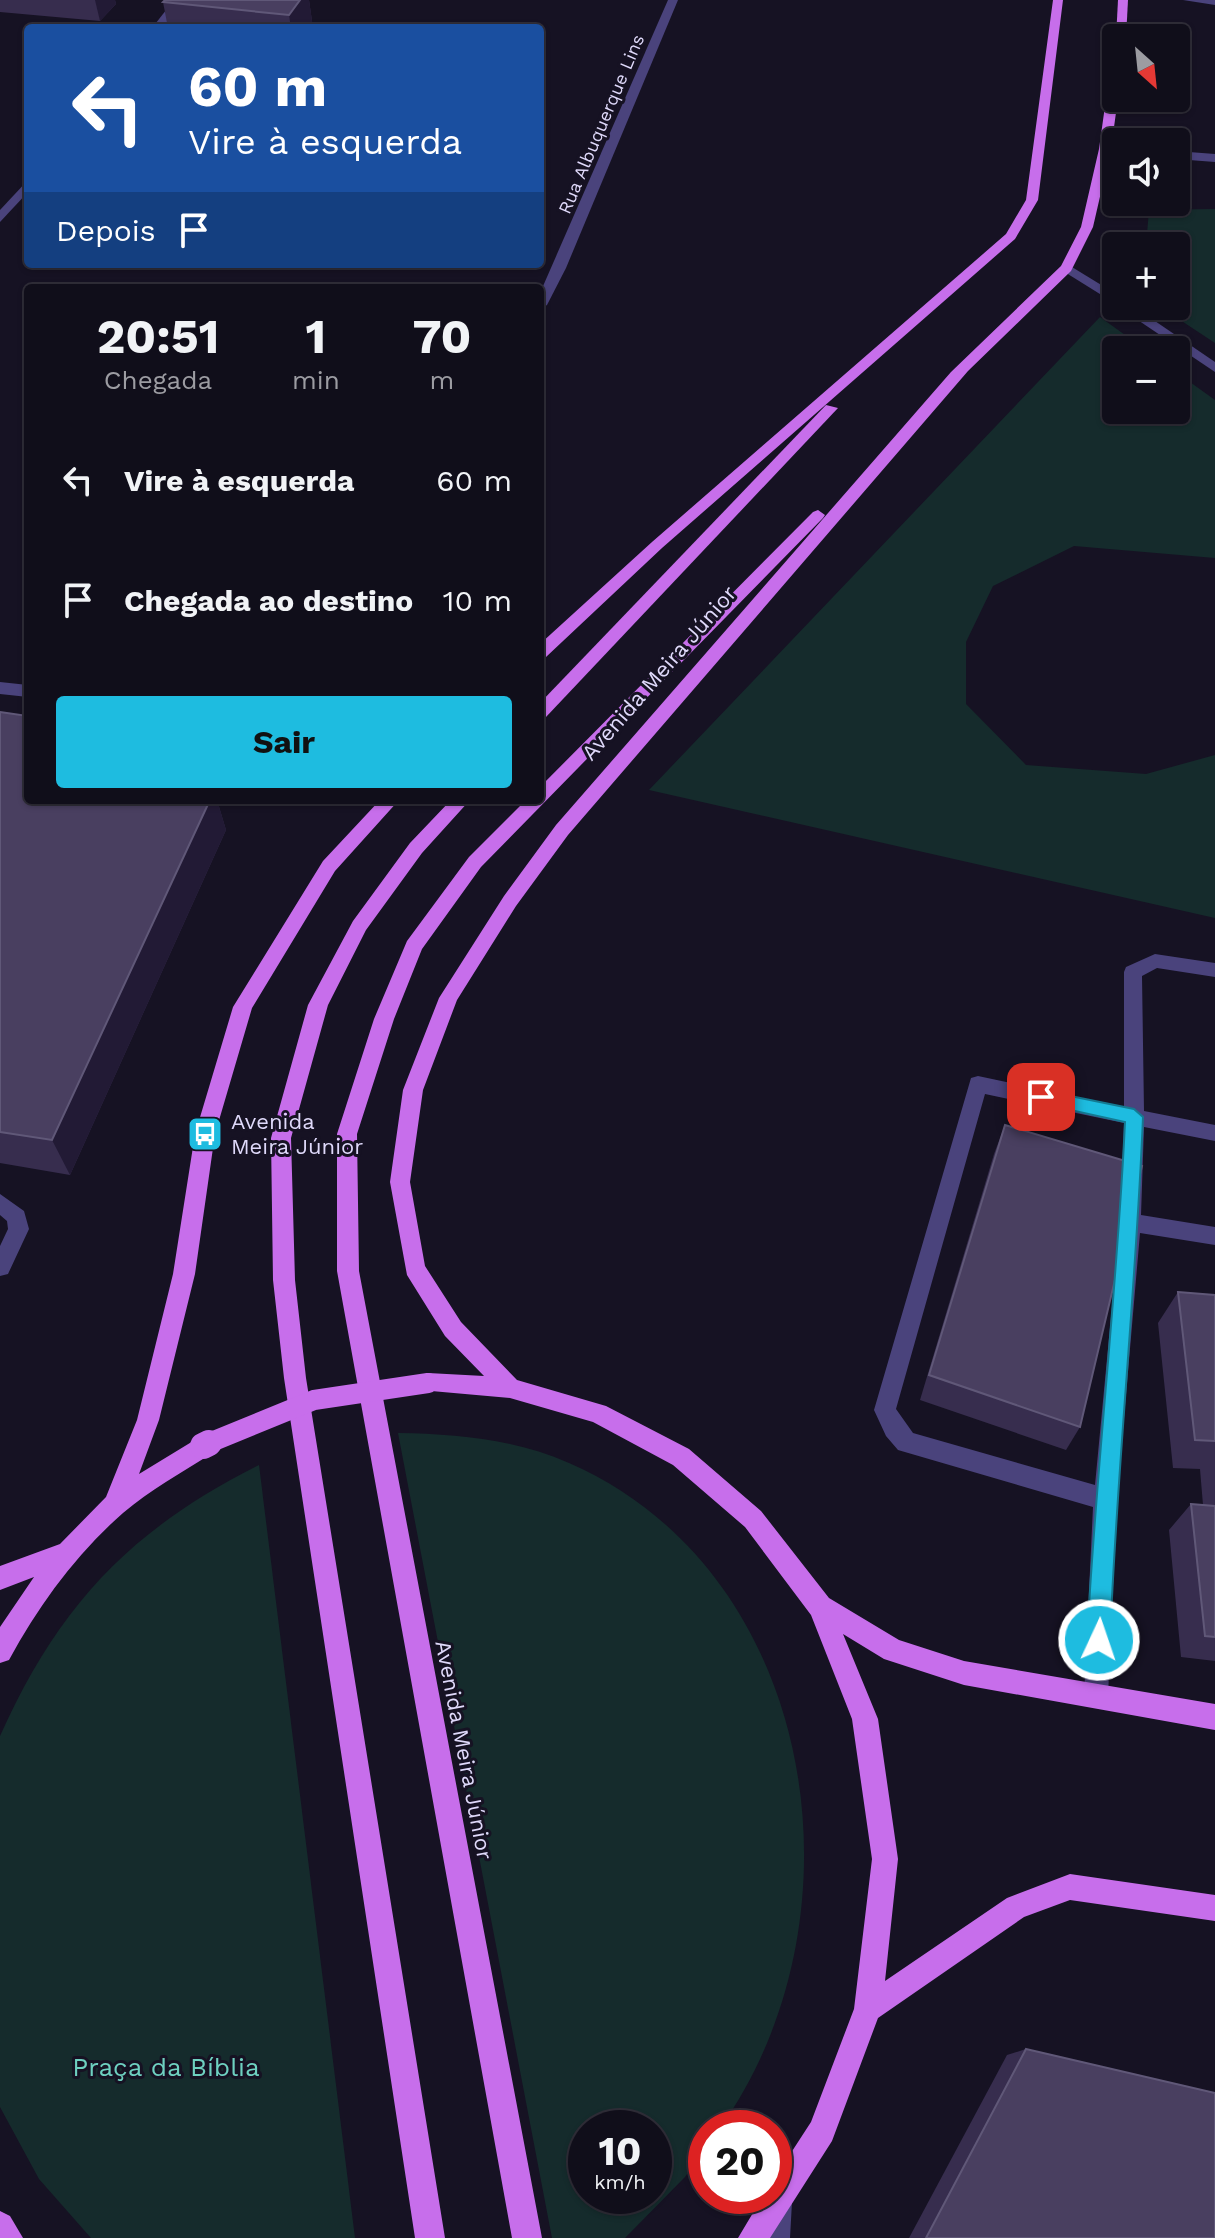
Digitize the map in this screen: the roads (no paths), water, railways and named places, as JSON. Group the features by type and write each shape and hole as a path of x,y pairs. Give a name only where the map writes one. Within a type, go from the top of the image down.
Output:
{"main road":[{"path":"544,649 657,545 1011,236 1032,200 1058,0"},
{"path":"1122,24 1123,0"},
{"name":"Avenida Meira Júnior","path":"544,792 965,366 1067,268 1087,227 1102,176"},
{"path":"544,709 919,316"},
{"name":"Avenida Meira Júnior","path":"510,1388 453,1329 415,1268 400,1182 413,1090 448,998 510,901 589,797 965,366"},
{"path":"115,1505 148,1420 184,1274 205,1134 243,1007 329,866 386,804"},
{"path":"430,2238 295,1378 284,1280 281,1138 318,1005 359,926 416,848 457,804"},
{"name":"Avenida Meira Júnior","path":"527,2238 360,1347 348,1271 347,1134 384,1019 414,946 475,862 532,804"},
{"path":"0,1651 12,1628 72,1551 115,1505 203,1446 314,1400 428,1383 510,1388 598,1413 681,1457 753,1519 820,1607 865,1719 885,1859 868,2009 822,2131 792,2177"},
{"path":"0,1578 72,1551"},
{"path":"820,1607 893,1650 964,1673 1215,1717"},
{"path":"868,2009 1016,1907 1070,1887 1215,1908"},
{"path":"753,2238 768,2214"},
{"path":"0,2226 8,2238"}],"street":[{"path":"160,24 180,0"},
{"name":"Rua Albuquerque Lins","path":"544,295 673,0"},
{"path":"1188,0 1215,2"},
{"path":"1190,156 1215,158"},
{"path":"0,199 21,201"},
{"path":"0,218 21,201"},
{"path":"1067,268 1102,291"},
{"path":"1145,320 1215,368"},
{"path":"0,688 24,691"},
{"path":"1096,1696 1105,1499 1130,1222 1134,1117 1133,972 1155,961 1215,970"},
{"path":"1105,1499 906,1442 885,1410 978,1084 1215,1133"},
{"path":"0,1203 17,1217 19,1229 0,1267"},
{"path":"1130,1222 1215,1236"},
{"path":"775,2238 777,2214"}],"place":[{"name":"Avenida Meira Júnior","path":"205,1134"}],"park label":[{"name":"Praça da Bíblia","path":"166,2067"}]}
